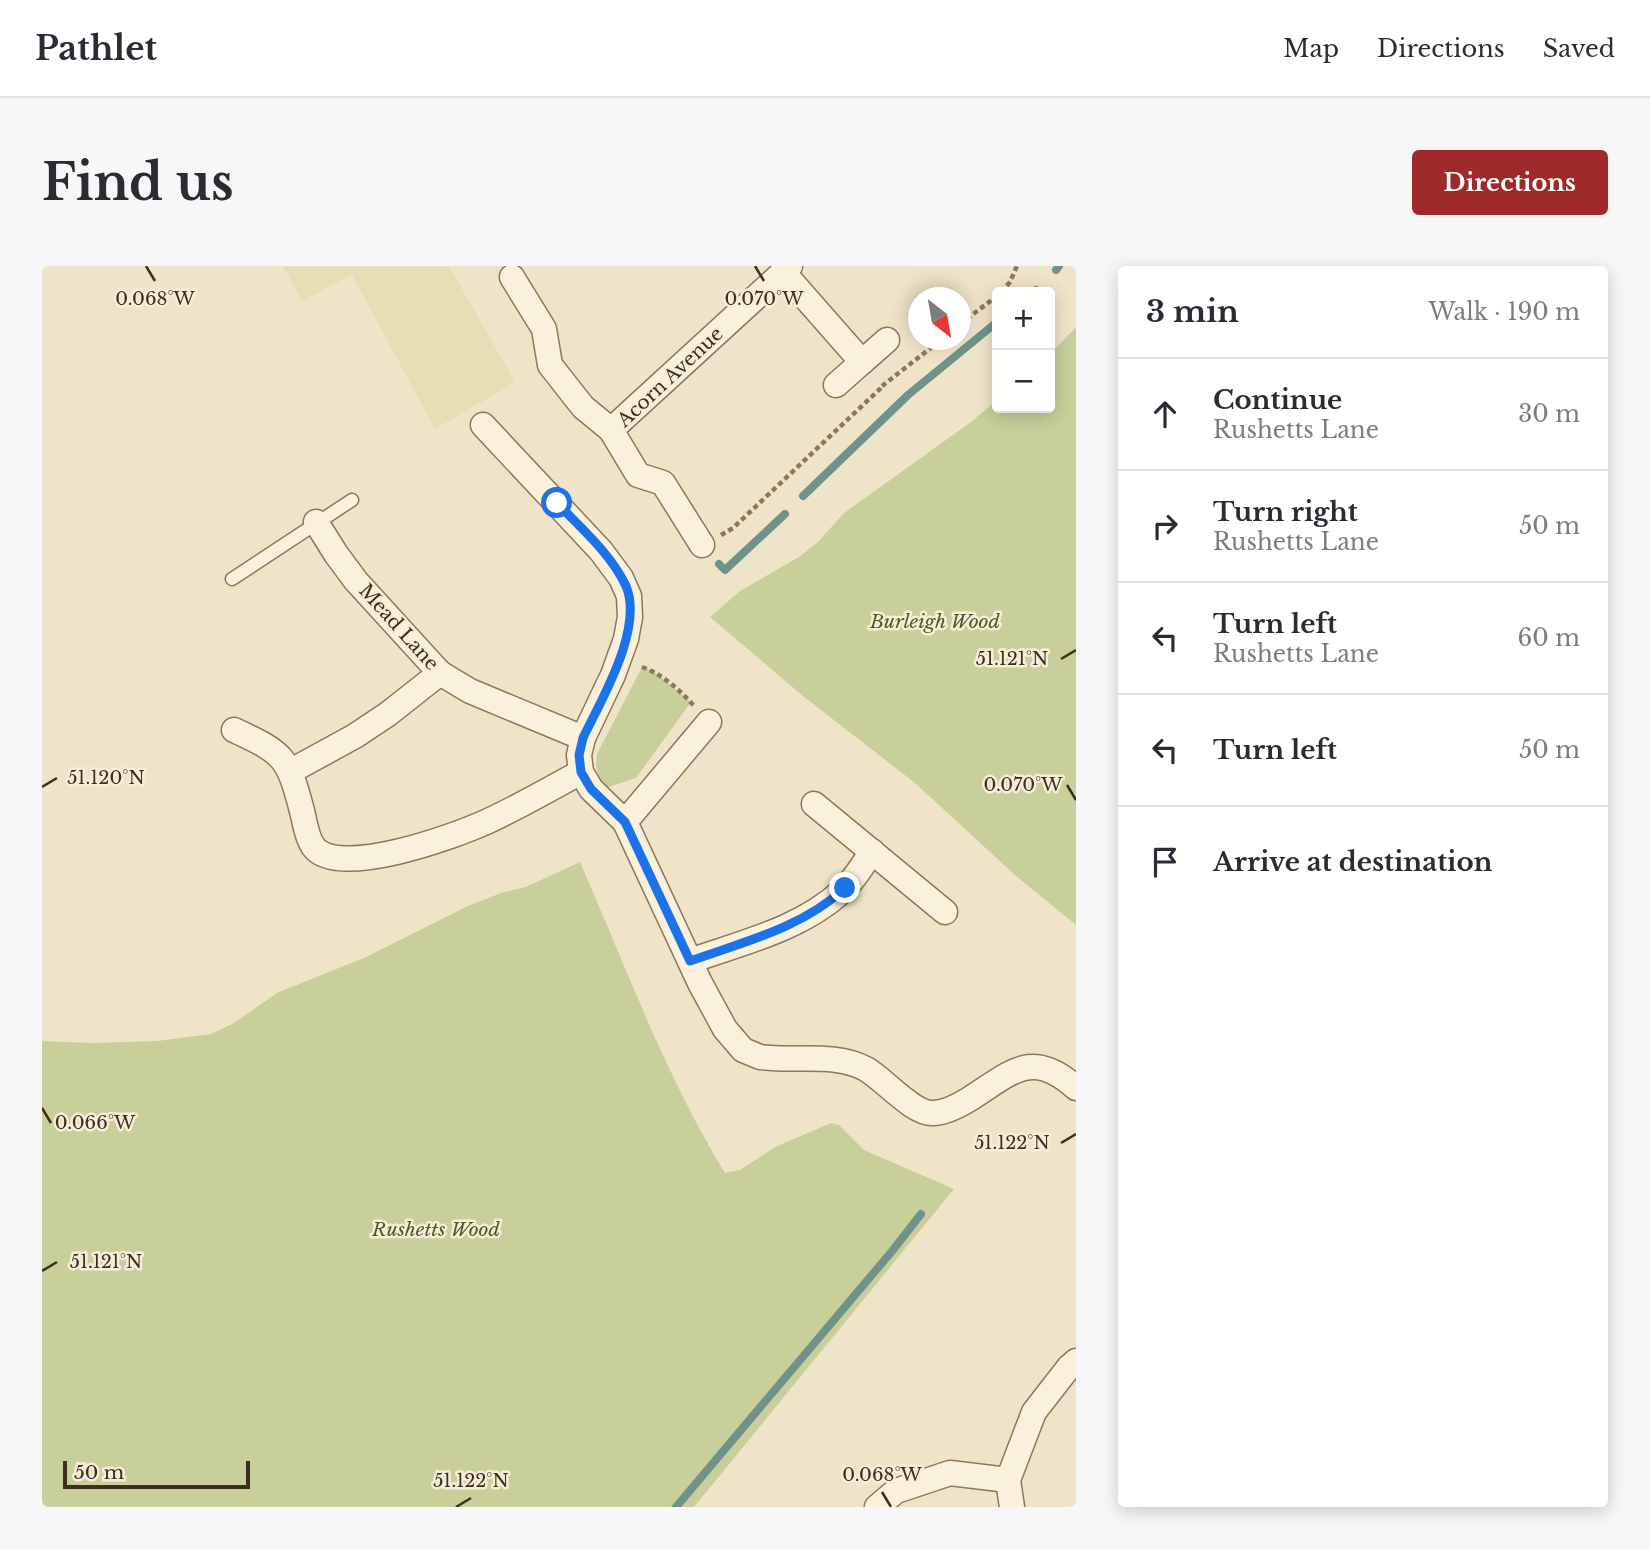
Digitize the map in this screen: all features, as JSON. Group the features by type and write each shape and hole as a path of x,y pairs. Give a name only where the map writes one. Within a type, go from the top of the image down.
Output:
{"street":[{"path":"787,269 862,362"},
{"name":"Acorn Avenue","path":"611,430 787,269"},
{"name":"Acorn Avenue","path":"512,277 544,329 550,365 583,407 611,430 638,475 663,483 702,544"},
{"path":"836,385 887,340"},
{"path":"483,425 601,551 621,578 629,596 630,617 626,639 613,675 583,738 579,755 581,772 591,789 625,822 725,1029 743,1050 768,1058 834,1060 855,1065 878,1077 917,1108 935,1114 951,1109 1016,1070 1028,1066 1061,1074 1076,1088"},
{"name":"Mead Lane","path":"316,522 356,580 440,673 470,691 583,738"},
{"path":"291,771 355,736 440,673"},
{"path":"625,822 709,722"},
{"path":"234,730 275,751 291,771 307,832 314,848 323,855 357,859 400,850 474,827 581,772"},
{"path":"814,804 946,912"},
{"path":"690,961 792,924 824,906 857,875 872,851"},
{"path":"1012,1507 1008,1480 1034,1412 1076,1361"},
{"path":"877,1507 896,1491 950,1473 1008,1480"}],"lane":[{"path":"232,579 352,500"}],"path":[{"path":"1006,287 1017,266"},
{"path":"971,317 992,301"},
{"path":"702,544 733,528 882,387 928,350"},
{"path":"862,362 882,387"},
{"path":"642,667 653,671 683,694 709,722"}],"shaded area":[{"path":"283,266 449,266 515,382 435,429 352,275 302,301"}],"green space":[{"name":"Burleigh Wood","path":"1076,327 1076,925 1016,876 915,783 803,696 710,617 740,591 799,557 818,542 844,513 992,404 992,413 1055,413 1055,349"},
{"path":"642,667 653,671 691,702 636,778 602,789 596,766 597,754"},
{"name":"Rushetts Wood","path":"580,862 665,1059 703,1136 725,1173 740,1170 775,1147 831,1123 839,1125 864,1150 954,1189 694,1507 42,1507 42,1041 157,1041 211,1034 234,1023 277,993 366,957 468,906 526,887"}],"waterway":[{"path":"1056,270 1059,266"},
{"path":"803,496 908,395 992,326"},
{"path":"719,564 725,570 785,514"},
{"path":"676,1507 921,1214"}],"route":[{"path":"557,503 614,566 626,586 630,605 626,639 613,675 583,738 579,766 591,789 625,822 690,961 792,924 824,906 845,888"}]}
